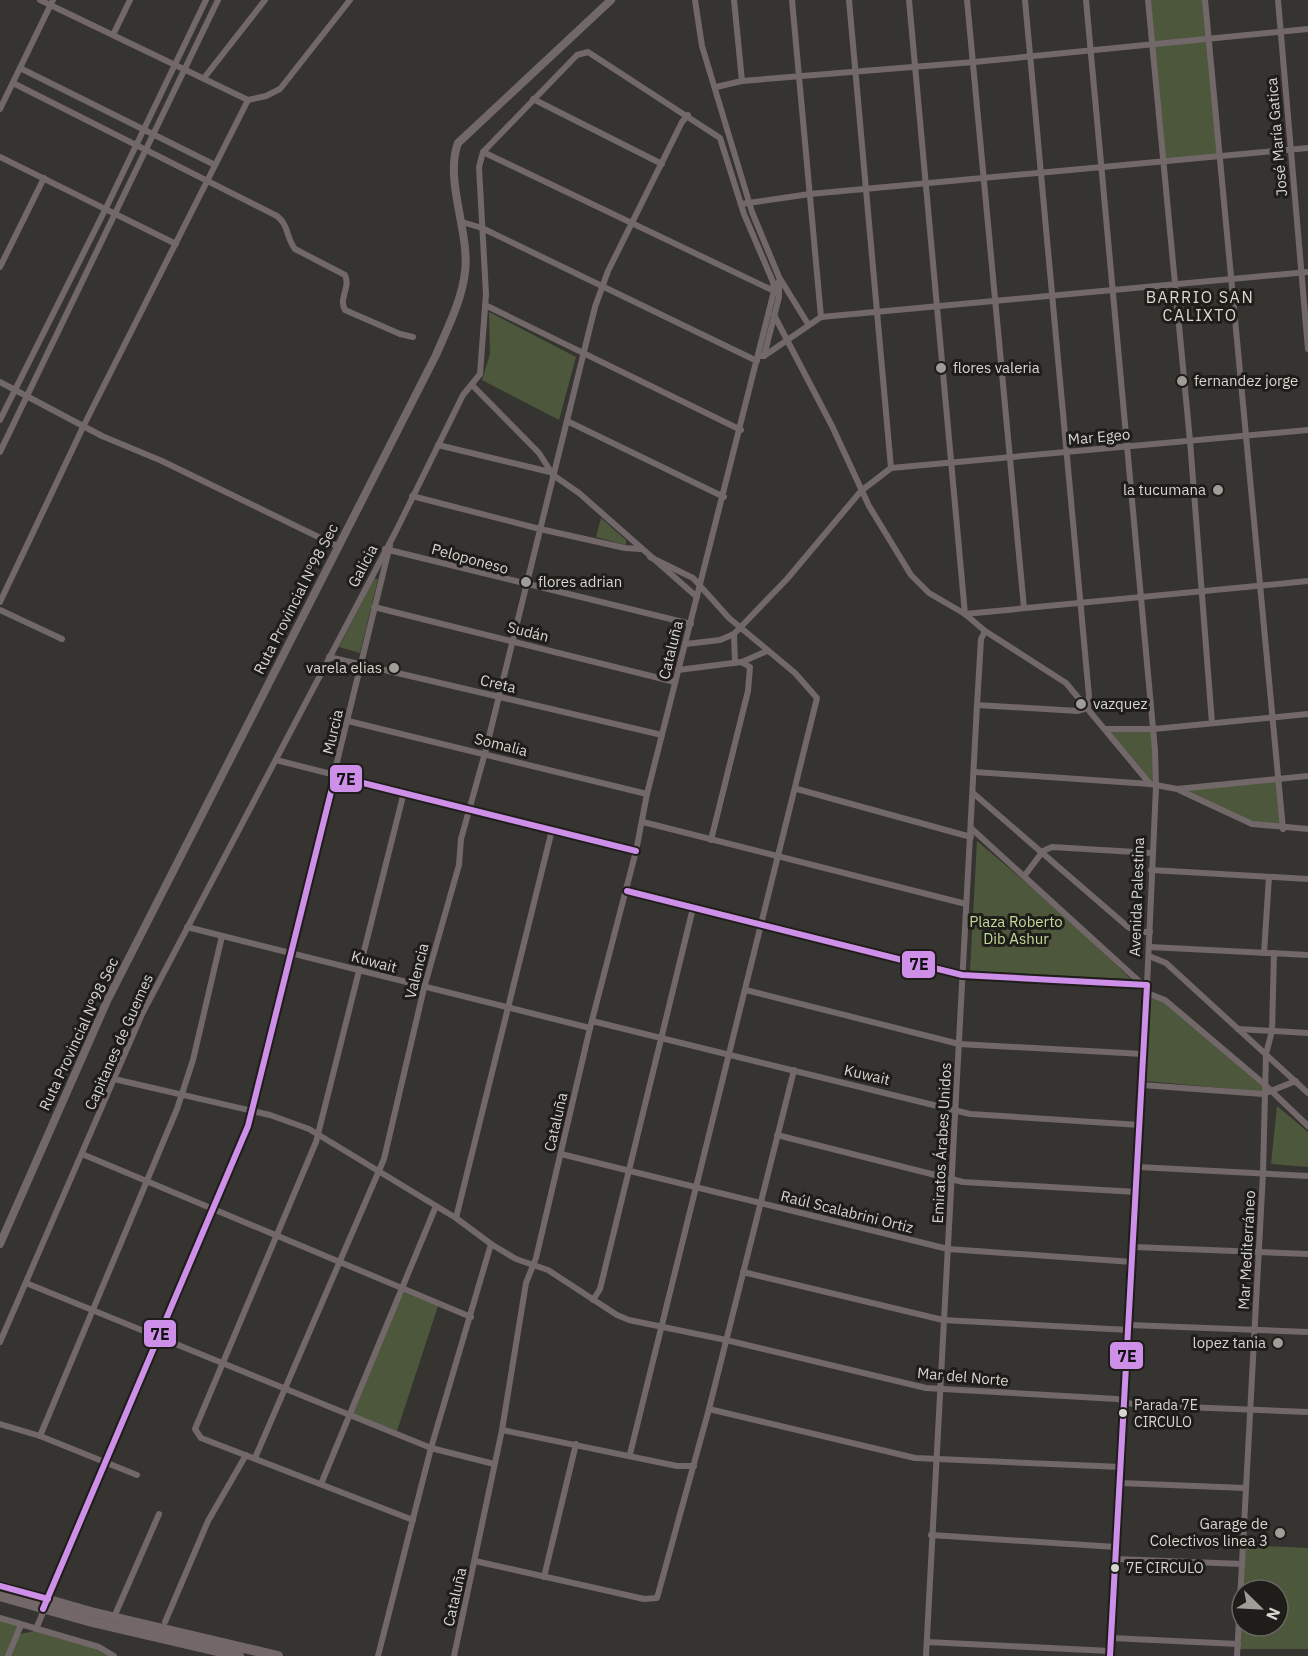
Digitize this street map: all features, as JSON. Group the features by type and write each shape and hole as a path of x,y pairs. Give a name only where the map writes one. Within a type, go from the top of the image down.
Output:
{"main road":[{"path":"0,1586 46,1604 239,1656"},
{"path":"0,1596 114,1617 278,1656"}],"street":[{"path":"40,0 52,3 249,100 266,96 280,89 350,0"},
{"path":"113,35 130,0"},
{"path":"0,420 138,144 206,0"},
{"path":"0,452 218,0"},
{"path":"204,78 266,0"},
{"name":"Ruta Provincial Nº98 Sec","path":"0,1244 107,1001 337,546 425,378 444,336 465,272 462,222 454,168 458,143 611,0"},
{"path":"695,0 700,37 730,135 745,203 779,277 808,324"},
{"path":"734,0 742,81"},
{"path":"792,0 821,317"},
{"path":"686,644 720,640 734,634 787,579 861,491 891,468 849,0"},
{"path":"909,0 965,614"},
{"path":"967,0 1024,608"},
{"path":"1025,0 1088,708"},
{"name":"Avenida Palestina","path":"1086,0 1154,729 1150,947 1145,987 1137,1192 1110,1654"},
{"path":"1148,0 1190,441 1212,723"},
{"path":"1205,0 1283,829"},
{"name":"José María Gatica","path":"1278,0 1289,150 1304,272 1308,349"},
{"path":"0,109 52,3"},
{"path":"716,87 742,81 974,62 1308,29"},
{"path":"760,358 774,291 773,282 720,138 585,51 577,55 483,152 774,291"},
{"path":"20,68 215,165"},
{"path":"13,82 138,144 146,151 207,183 280,218 295,249 345,275 348,284 342,302 345,310 399,334 413,337"},
{"path":"533,99 662,164"},
{"path":"0,602 84,425 249,100"},
{"name":"Valencia","path":"255,1458 379,1171 424,988 459,865 461,839 513,641 551,473 602,286 682,122 688,116"},
{"path":"720,138 730,135"},
{"path":"745,203 867,188 1308,148"},
{"name":"Galicia","path":"276,760 395,533 465,391 473,386 482,366 485,305 479,167 483,152"},
{"path":"0,157 176,244"},
{"path":"0,267 44,178"},
{"path":"462,222 482,228 760,358"},
{"path":"760,358 821,317 1304,272"},
{"path":"760,358 779,297 779,277"},
{"path":"485,305 741,430"},
{"path":"774,315 832,426 861,491 920,585 965,614 985,631 1066,682 1153,785"},
{"name":"Cataluña","path":"454,1656 502,1430 526,1283 534,1264 591,1024 627,891 647,794 760,358"},
{"path":"0,382 102,436 162,462 337,546"},
{"path":"473,386 539,453 551,473"},
{"path":"567,421 724,497"},
{"name":"Mar Egeo","path":"891,468 1308,430"},
{"path":"438,445 551,473 579,493 697,597"},
{"path":"412,496 540,529 625,548 640,549"},
{"name":"Peloponeso","path":"386,549 526,586 691,624"},
{"name":"Murcia","path":"36,1629 252,1111 335,776 386,549"},
{"path":"630,1455 664,1327 797,789 817,698 795,673 739,627 688,575 650,557"},
{"path":"965,614 1308,581"},
{"name":"Sudán","path":"374,607 675,682"},
{"path":"0,610 62,639"},
{"name":"Emiratos Árabes Unidos","path":"926,1656 977,705 981,639 985,631"},
{"path":"734,634 738,662"},
{"path":"678,670 738,662 767,651"},
{"name":"Creta","path":"329,657 662,735"},
{"path":"711,840 748,692 750,667 738,662"},
{"path":"977,705 1078,711 1088,708"},
{"path":"1106,729 1154,729 1308,714"},
{"name":"Somalia","path":"348,721 647,794"},
{"path":"276,760 636,851"},
{"name":"Capitanes de Guemes","path":"0,1342 129,1041 276,760"},
{"path":"975,772 1153,785 1177,789 1308,776"},
{"path":"797,789 971,837"},
{"path":"1177,789 1252,824 1283,829 1308,829"},
{"path":"404,792 318,1133 195,1432 201,1438 413,1520"},
{"path":"974,793 1128,927 1137,932 1150,933"},
{"path":"643,822 966,904"},
{"path":"972,829 1145,987 1165,1000 1266,1086 1308,1126"},
{"path":"456,1218 552,830"},
{"path":"1025,875 1043,851 1052,848 1152,853"},
{"path":"1151,870 1308,879"},
{"path":"1264,953 1269,877"},
{"path":"627,891 962,975 1145,987"},
{"path":"593,1300 600,1289 693,908"},
{"name":"Kuwait","path":"187,927 424,988 508,1008 663,1038 970,1114 1140,1125"},
{"path":"40,1436 148,1182 181,1096 193,1060 222,936"},
{"path":"1150,947 1308,955"},
{"path":"1266,1086 1266,1054 1272,1031 1274,953"},
{"path":"1149,957 1166,963 1308,1093"},
{"path":"746,990 959,1044 1143,1053"},
{"path":"1238,1029 1308,1033"},
{"path":"475,1561 644,1599 657,1598 709,1409 759,1202 794,1070"},
{"name":"Mar del Norte","path":"114,1079 270,1115 318,1133 456,1218 491,1244 516,1259 548,1270 622,1318 940,1390 1125,1402 1135,1405 1308,1412"},
{"path":"1142,1084 1270,1092 1296,1081"},
{"name":"Mar Mediterráneo","path":"1237,1656 1258,1252 1270,1092"},
{"path":"777,1135 963,1182 1137,1192"},
{"path":"82,1154 471,1317"},
{"name":"Raúl Scalabrini Ortiz","path":"561,1154 948,1249 1133,1262"},
{"path":"1138,1167 1308,1176"},
{"path":"321,1484 436,1206"},
{"path":"378,1656 431,1448 491,1244"},
{"path":"1134,1247 1308,1254"},
{"path":"743,1272 943,1320 1308,1332"},
{"path":"26,1283 431,1448 494,1464"},
{"path":"709,1409 903,1456 1121,1467"},
{"path":"0,1424 40,1436 137,1475"},
{"path":"502,1430 677,1466 694,1466"},
{"path":"544,1577 576,1444"},
{"path":"165,1622 208,1521 246,1455"},
{"path":"1120,1483 1245,1488"},
{"path":"114,1617 159,1514"},
{"path":"931,1535 1116,1547"},
{"path":"1116,1559 1242,1564"},
{"path":"0,1618 99,1647 114,1656"},
{"path":"8,1656 21,1625"},
{"path":"1111,1638 1238,1644"},
{"path":"927,1642 1110,1654"}],"green space":[{"path":"1149,0 1205,0 1219,156 1163,161"},
{"path":"489,312 576,357 559,420 482,380 490,354"},
{"path":"601,518 626,540 626,545 596,537"},
{"path":"374,579 378,579 360,653 339,647"},
{"path":"1107,730 1153,730 1156,786 1150,784"},
{"path":"1276,780 1282,828 1258,825 1178,790"},
{"name":"Plaza Roberto Dib Ashur","path":"977,841 1057,909 1131,979 970,971"},
{"path":"1148,994 1165,1001 1264,1086 1265,1092 1146,1081"},
{"path":"1277,1106 1308,1132 1308,1167 1271,1164"},
{"path":"403,1292 438,1306 397,1431 353,1414"},
{"path":"1244,1545 1308,1548 1308,1649 1240,1649 1240,1638 1290,1638 1290,1578 1243,1578"},
{"path":"0,1620 18,1626 6,1656 0,1656"},
{"path":"35,1631 102,1649 113,1656 10,1656 20,1634"}],"transit line":[{"name":"7E","path":"43,1609 248,1126 335,776 636,851"},
{"name":"7E","path":"627,891 962,975 1147,985 1110,1656"},
{"name":"7E","path":"0,1586 48,1599"}],"place":[{"name":"flores valeria","path":"941,368"},
{"name":"fernandez jorge","path":"1182,381"},
{"name":"la tucumana","path":"1218,490"},
{"name":"flores adrian","path":"526,582"},
{"name":"varela elias","path":"394,668"},
{"name":"vazquez","path":"1081,704"},
{"name":"lopez tania","path":"1278,1343"},
{"name":"Parada 7E CIRCULO","path":"1123,1413"},
{"name":"Garage de Colectivos linea 3","path":"1280,1533"},
{"name":"7E CIRCULO","path":"1115,1568"}],"district":[{"name":"BARRIO SAN CALIXTO","path":"1200,306"}]}
